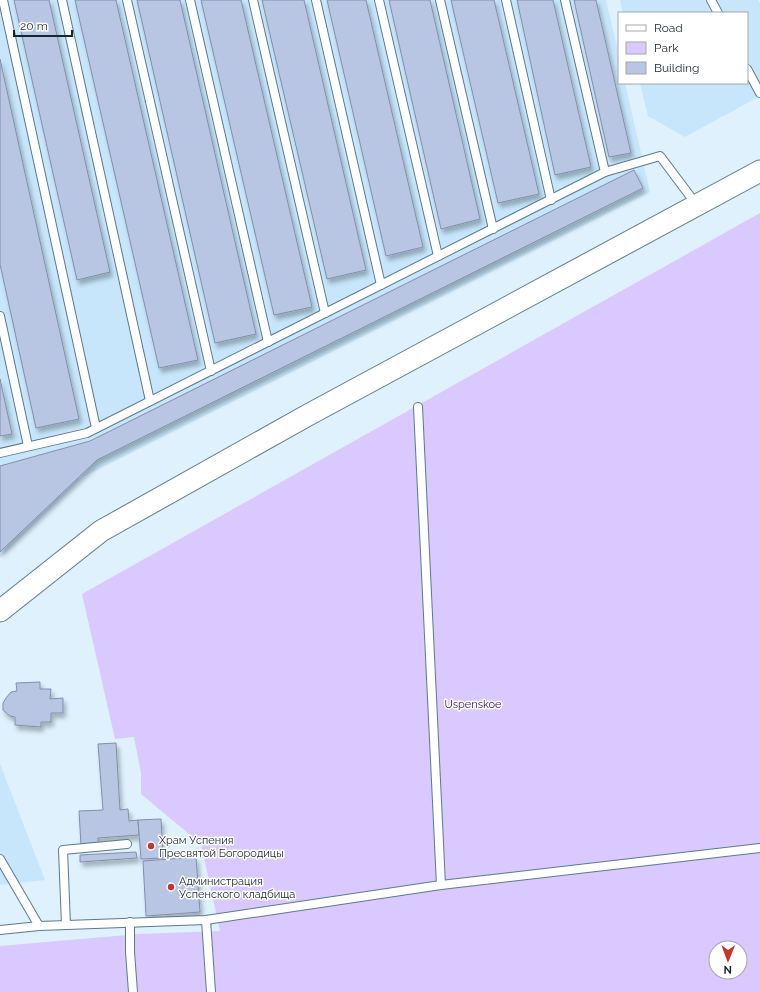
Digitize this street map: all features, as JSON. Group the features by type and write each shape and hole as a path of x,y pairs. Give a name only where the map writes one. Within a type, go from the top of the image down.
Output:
{"main road":[{"path":"0,611 101,531 308,415 760,171"}],"lane":[{"path":"3,0 96,428"},
{"path":"62,0 150,401"},
{"path":"127,0 210,371"},
{"path":"190,0 268,342"},
{"path":"253,0 325,313"},
{"path":"316,0 381,285"},
{"path":"379,0 438,256"},
{"path":"440,0 493,229"},
{"path":"506,0 551,200"},
{"path":"565,0 605,172"},
{"path":"711,0 717,12"},
{"path":"748,71 760,93"},
{"path":"0,453 87,433 605,172 660,156 697,205"},
{"path":"0,316 28,446"},
{"path":"418,407 441,885"},
{"path":"66,925 63,850 127,844"},
{"path":"0,930 39,926 206,920 441,885 760,848"},
{"path":"0,859 39,926"},
{"path":"206,920 211,992"},
{"path":"130,922 130,952 133,992"}],"shaded area":[{"path":"0,0 606,0 618,52 618,84 625,84 650,192 83,477 0,558"},
{"path":"620,0 758,0 760,3 760,96 685,137 648,116 640,84 748,84 748,12 623,12"},
{"path":"0,764 45,880 0,885"}],"green space":[{"name":"Uspenskoe","path":"760,213 760,992 0,992 0,946 139,934 220,931 201,844 141,794 141,773 134,737 115,739 82,594"}],"building":[{"path":"14,0 49,0 110,272 77,280"},
{"path":"75,0 116,0 198,360 159,368"},
{"path":"137,0 180,0 256,334 215,343"},
{"path":"201,0 241,0 312,307 274,315"},
{"path":"262,0 304,0 366,270 327,279"},
{"path":"327,0 366,0 423,247 386,256"},
{"path":"389,0 430,0 480,219 441,229"},
{"path":"451,0 494,0 539,194 498,203"},
{"path":"517,0 553,0 591,167 555,175"},
{"path":"574,0 596,0 631,153 609,157"},
{"path":"0,59 79,419 36,428 0,264"},
{"path":"634,170 643,188 97,460 0,552 0,466 90,441"},
{"path":"0,379 12,434 0,436"},
{"path":"40,682 40,689 51,689 50,699 63,698 63,713 51,713 51,722 41,722 41,727 15,725 15,717 10,716 3,710 3,703 11,692 17,691 16,683"},
{"path":"116,743 120,810 128,809 129,821 138,820 139,835 98,838 98,844 81,845 79,811 103,810 98,744"},
{"name":"Храм Успения Пресвятой Богородицы","path":"161,819 163,858 141,859 138,820"},
{"path":"136,852 137,858 80,862 80,855"},
{"name":"Администрация Успенского кладбища","path":"196,857 200,912 146,916 143,861"}],"place":[{"name":"Храм Успения Пресвятой Богородицы","path":"151,846"},
{"name":"Администрация Успенского кладбища","path":"171,887"}]}
